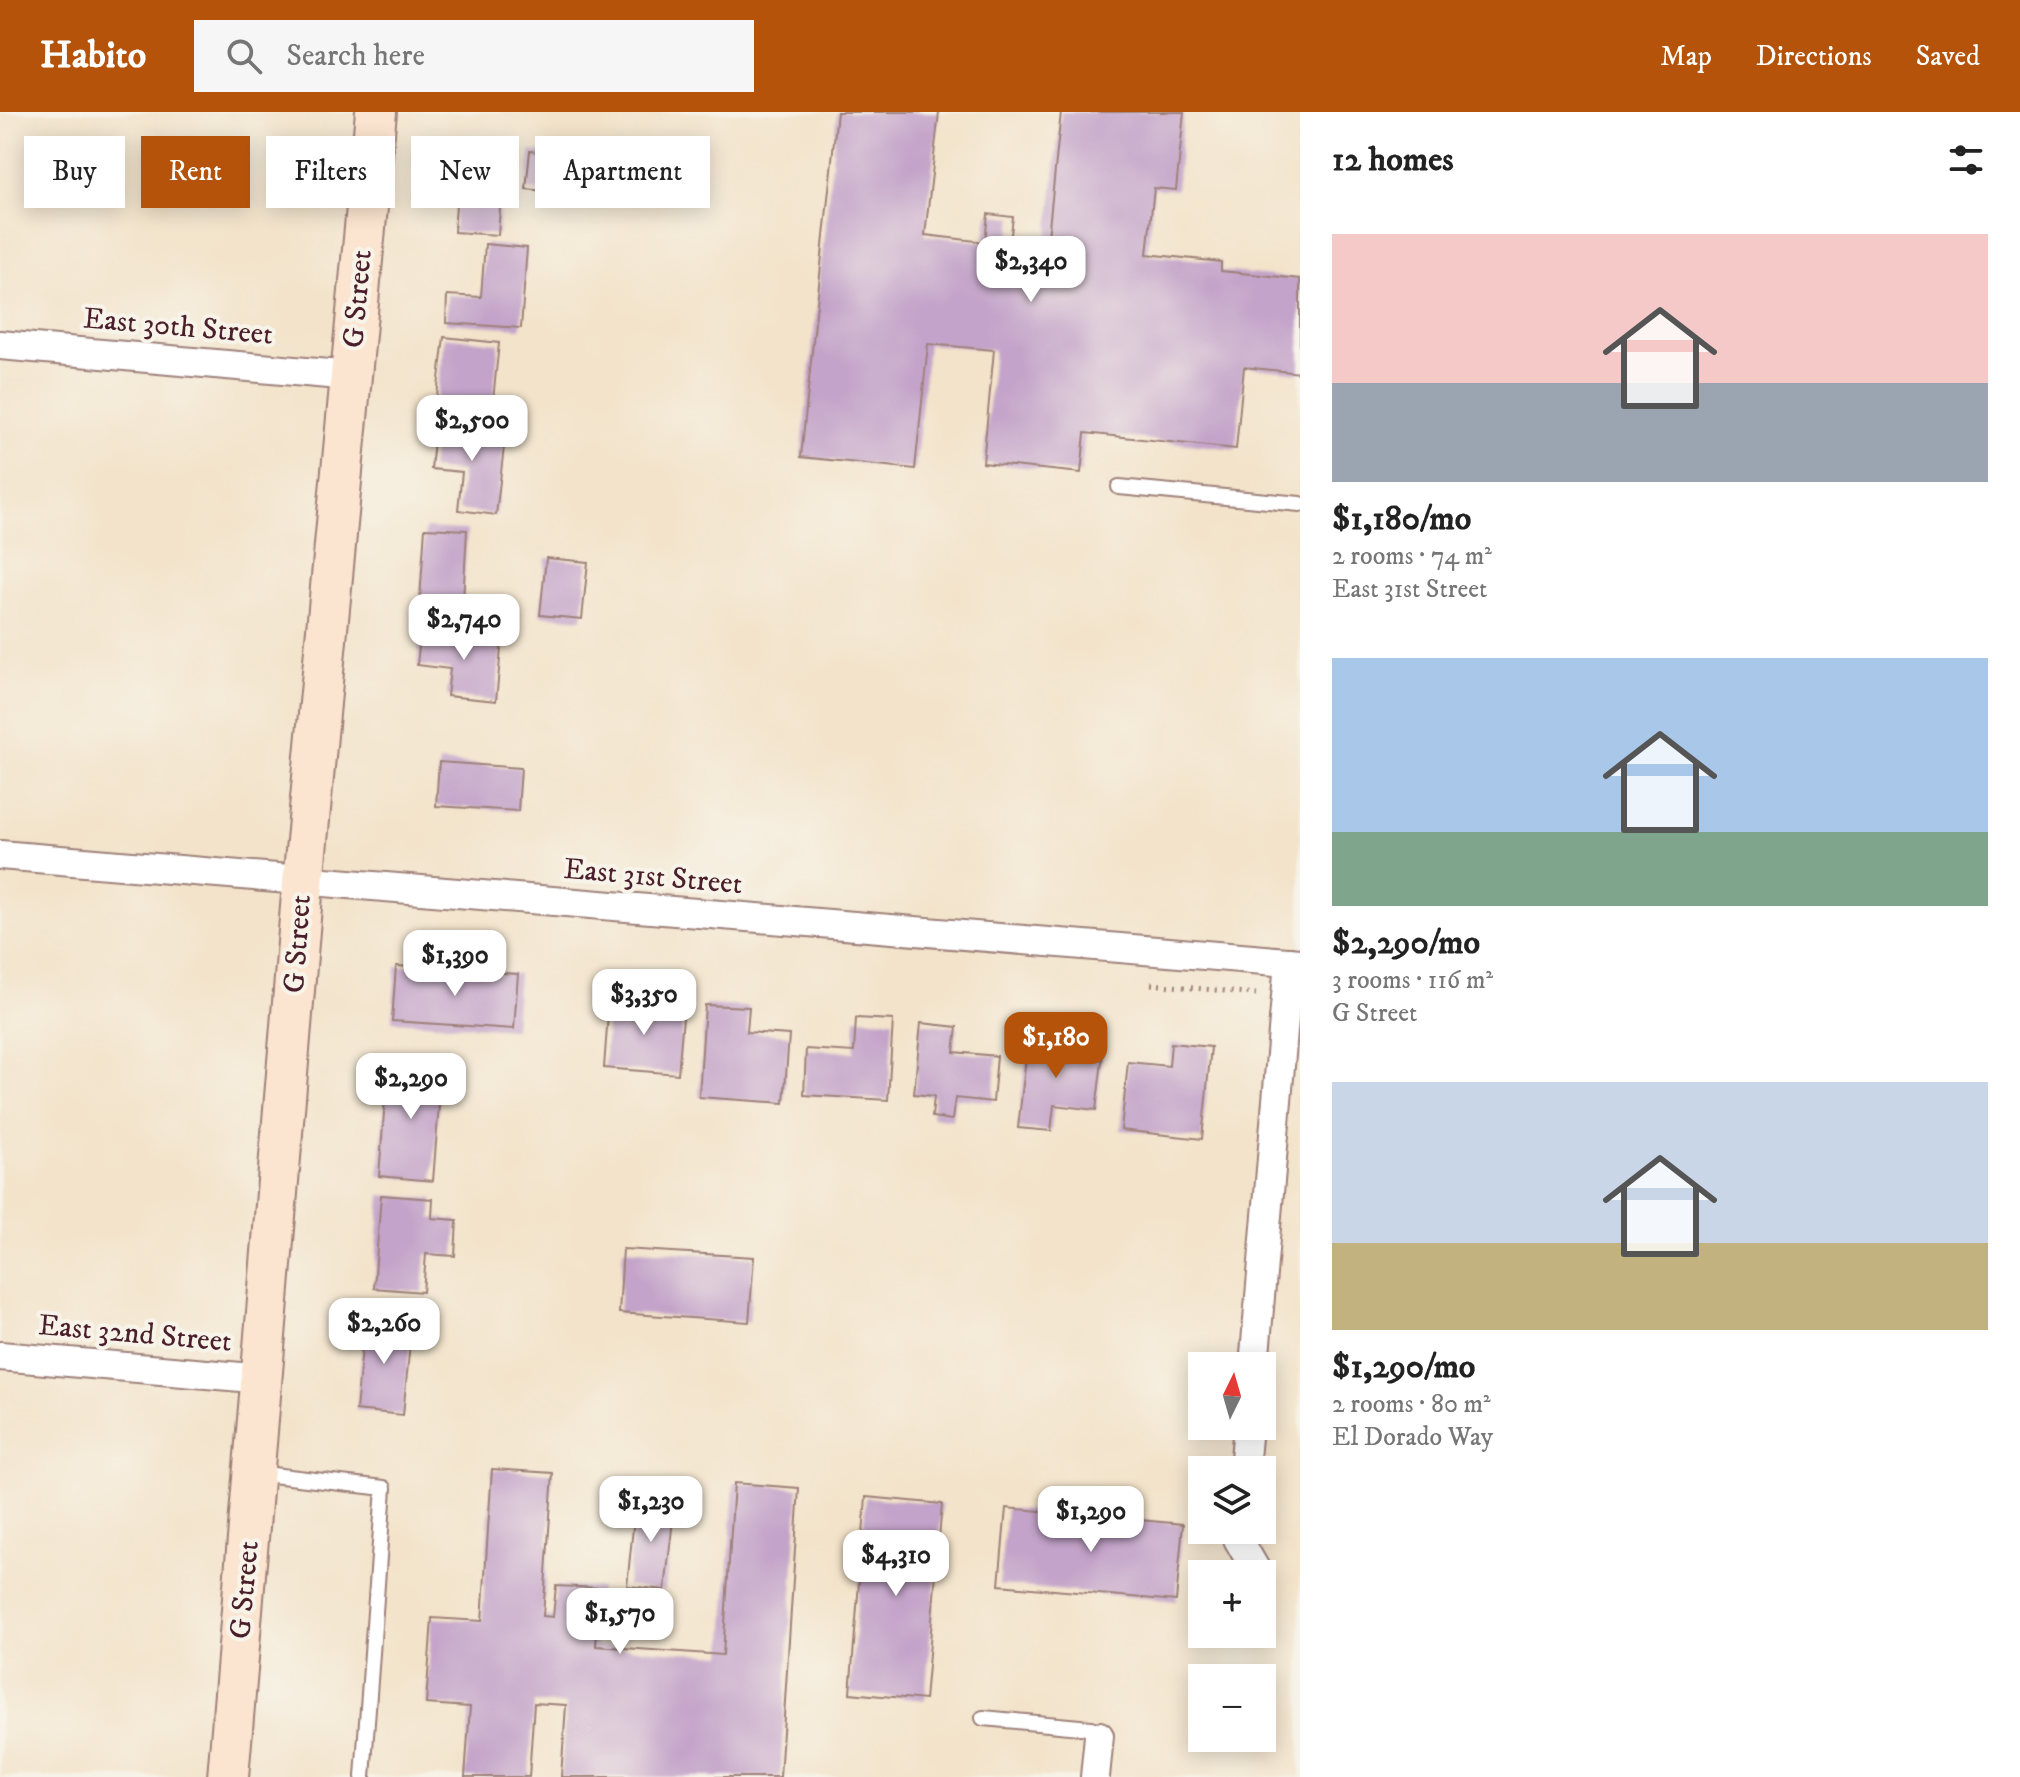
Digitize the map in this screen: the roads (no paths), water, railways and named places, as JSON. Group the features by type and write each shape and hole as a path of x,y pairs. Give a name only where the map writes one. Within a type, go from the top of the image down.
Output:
{"main road":[{"name":"G Street","path":"229,1777 303,883 376,112"}],"street":[{"name":"East 30th Street","path":"0,345 351,376"},
{"name":"East 31st Street","path":"0,855 303,883 1294,962"},
{"path":"1255,1352 1294,962"},
{"name":"East 32nd Street","path":"0,1356 264,1379"},
{"path":"1095,1777 1099,1736"}],"lane":[{"path":"1119,487 1300,504"},
{"path":"255,1473 384,1488 363,1777"},
{"path":"983,1718 1091,1728 1099,1736"}]}
